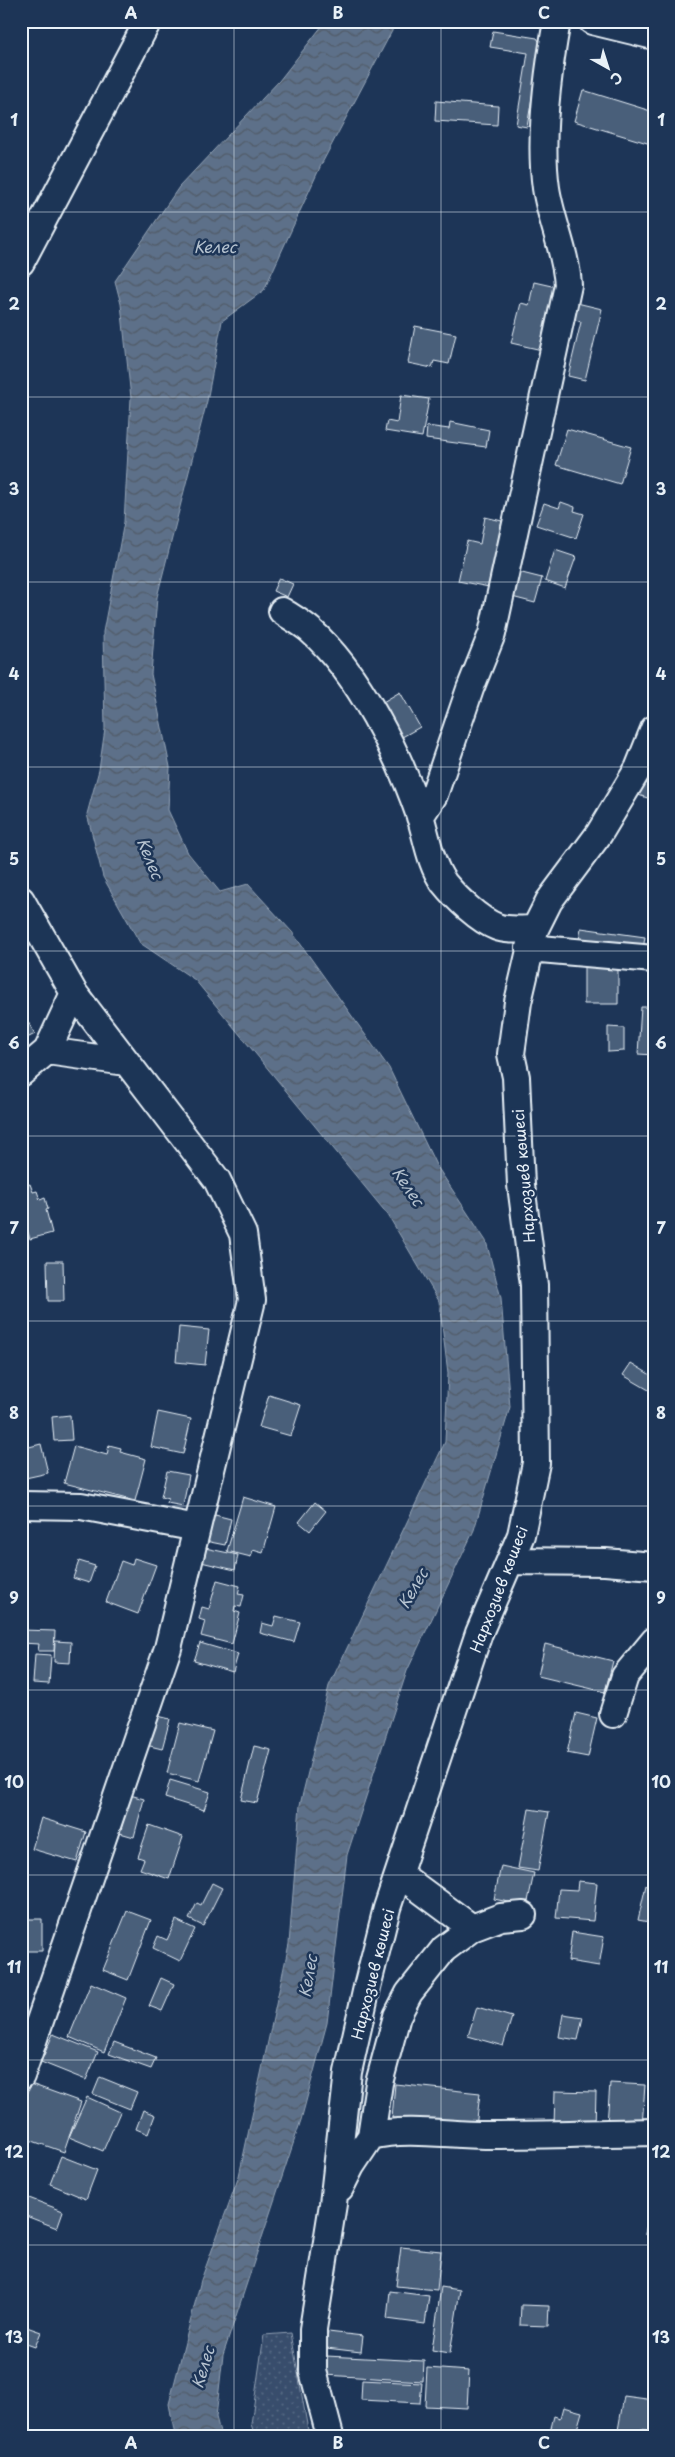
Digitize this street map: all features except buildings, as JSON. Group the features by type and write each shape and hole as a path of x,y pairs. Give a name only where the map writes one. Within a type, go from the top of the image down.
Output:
{"street":[{"path":"21,262 148,21"},
{"path":"420,818 434,794 470,689 492,634 568,285 567,266 555,233 546,186 545,127 550,60 557,21"},
{"path":"592,21 654,36"},
{"path":"282,611 310,629 334,654 363,694 399,765 420,818 424,837 443,882 466,906 498,928 532,938 654,959"},
{"name":"Нархозиев көшесі","path":"330,2436 313,2371 313,2329 333,2204 348,2072 387,1908 479,1633 521,1535 536,1463 534,1285 521,1185 516,1077 510,1054 532,938 549,901 599,834 638,769 654,729"},
{"path":"21,900 74,993 217,1180 243,1234 252,1300 168,1648 21,2076"},
{"path":"21,1073 47,1051 74,993"},
{"path":"47,1051 126,1062"},
{"path":"21,1505 82,1506 197,1528"},
{"path":"511,1561 605,1562 654,1566"},
{"path":"613,1714 625,1676 654,1641"},
{"path":"399,1874 472,1928"},
{"path":"333,2204 350,2166 371,2136 379,2083 397,2016 409,1993 425,1970 444,1949 472,1928 501,1917 523,1915"},
{"path":"371,2136 382,2133 484,2135 654,2132"}],"shaded area":[{"path":"291,2333 309,2436 255,2436 251,2424 264,2335"}],"water":[{"name":"Келес","path":"326,21 394,21 392,31 321,165 264,290 222,321 207,401 157,597 151,674 170,767 168,810 188,853 220,892 248,884 292,932 389,1068 436,1165 486,1241 501,1298 510,1407 474,1530 407,1671 347,1855 327,2023 301,2120 223,2355 216,2417 221,2436 175,2436 169,2404 201,2280 239,2176 289,1944 300,1805 329,1686 445,1442 448,1373 439,1301 388,1215 195,980 140,943 103,877 87,814 99,770 105,729 103,632 124,522 131,398 121,304 115,281 179,187 279,81"}]}
